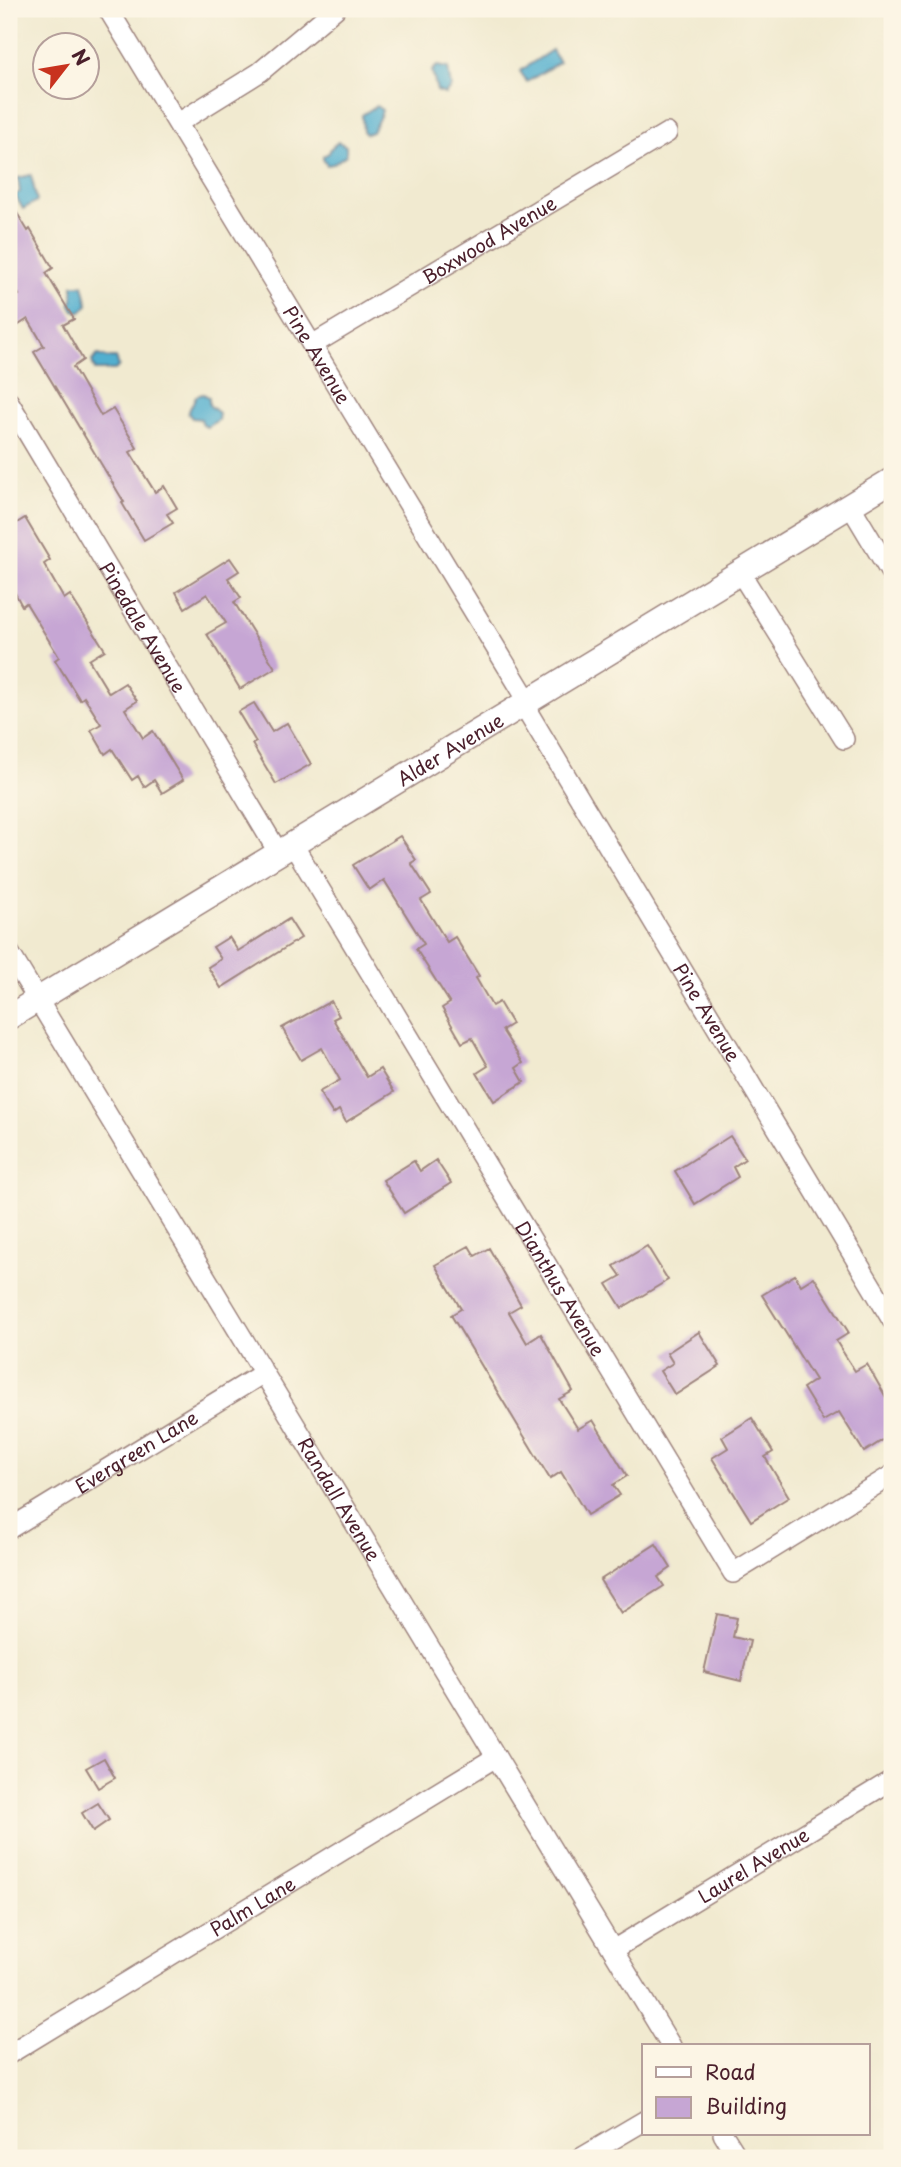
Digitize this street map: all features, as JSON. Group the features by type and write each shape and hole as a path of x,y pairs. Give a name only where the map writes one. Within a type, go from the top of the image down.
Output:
{"main road":[{"name":"Alder Avenue","path":"9,1017 892,480"}],"street":[{"name":"Pine Avenue","path":"108,9 312,345 892,1320"},
{"path":"178,123 261,72 335,9"},
{"name":"Boxwood Avenue","path":"312,345 667,132"},
{"name":"Pinedale Avenue","path":"9,402 285,847"},
{"path":"850,505 892,575"},
{"path":"740,572 844,739"},
{"name":"Dianthus Avenue","path":"285,847 733,1573 892,1475"},
{"name":"Randall Avenue","path":"9,952 670,2044"},
{"name":"Evergreen Lane","path":"9,1529 262,1374"},
{"name":"Palm Lane","path":"9,2054 496,1757"},
{"name":"Laurel Avenue","path":"614,1950 892,1780"},
{"path":"581,2158 642,2121"},
{"path":"724,2136 738,2158"}],"water":[{"path":"552,50 559,62 527,82 520,71"},
{"path":"437,66 448,68 451,87 445,94 437,91 432,71"},
{"path":"376,106 382,112 372,132 366,134 363,131 362,115"},
{"path":"338,142 346,146 346,155 327,165 323,156"},
{"path":"31,175 37,201 23,209 15,195 20,192 18,178"},
{"path":"73,285 83,285 88,305 81,312 73,310 70,303 73,301"},
{"path":"98,355 116,358 119,366 115,370 95,370 92,361"},
{"path":"203,394 209,397 209,405 219,413 218,420 207,427 201,419 192,418 188,413 196,396"}],"building":[{"path":"9,200 53,268 46,273 74,319 63,325 83,360 73,367 101,416 113,409 137,448 130,452 155,492 164,486 177,508 167,514 173,523 144,540 34,352 44,346 28,319 14,328 9,319 9,301 19,295 9,277"},
{"path":"25,518 50,560 44,564 64,599 70,595 105,650 89,660 109,693 125,683 137,701 125,709 143,738 153,731 183,780 162,793 154,780 144,787 138,776 132,780 112,749 105,754 91,730 101,724 84,697 80,700 55,660 59,657 26,603 22,606 9,582 9,528"},
{"path":"230,558 239,571 228,578 241,598 234,602 275,668 240,689 207,634 226,623 207,594 185,608 176,592"},
{"path":"254,703 272,732 287,723 311,764 276,784 252,744 256,742 238,712"},
{"path":"400,836 416,860 411,863 431,894 421,900 447,942 455,937 479,976 476,978 492,1006 499,1002 512,1024 502,1030 523,1063 516,1068 524,1082 494,1101 477,1073 488,1066 472,1038 462,1043 442,1008 450,1003 416,949 424,944 384,880 369,890 353,865"},
{"path":"289,919 301,938 221,988 208,967 221,959 213,947 229,937 238,951"},
{"path":"331,1001 339,1016 333,1019 367,1077 380,1069 394,1092 346,1122 339,1110 333,1114 319,1092 340,1080 322,1048 301,1060 282,1028"},
{"path":"730,1136 745,1159 733,1167 738,1177 695,1204 675,1171"},
{"path":"436,1160 451,1183 404,1213 383,1180 414,1161 420,1171"},
{"path":"469,1246 475,1256 489,1248 521,1305 509,1312 527,1343 541,1334 573,1391 559,1399 578,1429 593,1420 627,1476 613,1485 620,1495 587,1515 561,1472 550,1479 451,1315 461,1309 435,1265"},
{"path":"647,1246 668,1280 622,1308 607,1284 621,1276 614,1266"},
{"path":"795,1275 801,1285 814,1277 849,1333 836,1341 855,1371 867,1364 887,1399 892,1396 892,1434 864,1452 839,1412 823,1421 803,1388 815,1380 762,1295"},
{"path":"699,1332 720,1366 675,1395 660,1371 673,1363 667,1353"},
{"path":"752,1418 773,1452 765,1457 789,1497 751,1521 712,1458 728,1448 722,1437"},
{"path":"656,1544 671,1568 658,1577 664,1586 621,1613 600,1580"},
{"path":"717,1614 737,1618 733,1637 750,1641 741,1681 704,1672"},
{"path":"104,1758 115,1778 98,1788 86,1768"},
{"path":"98,1803 109,1820 93,1831 82,1813"}]}
